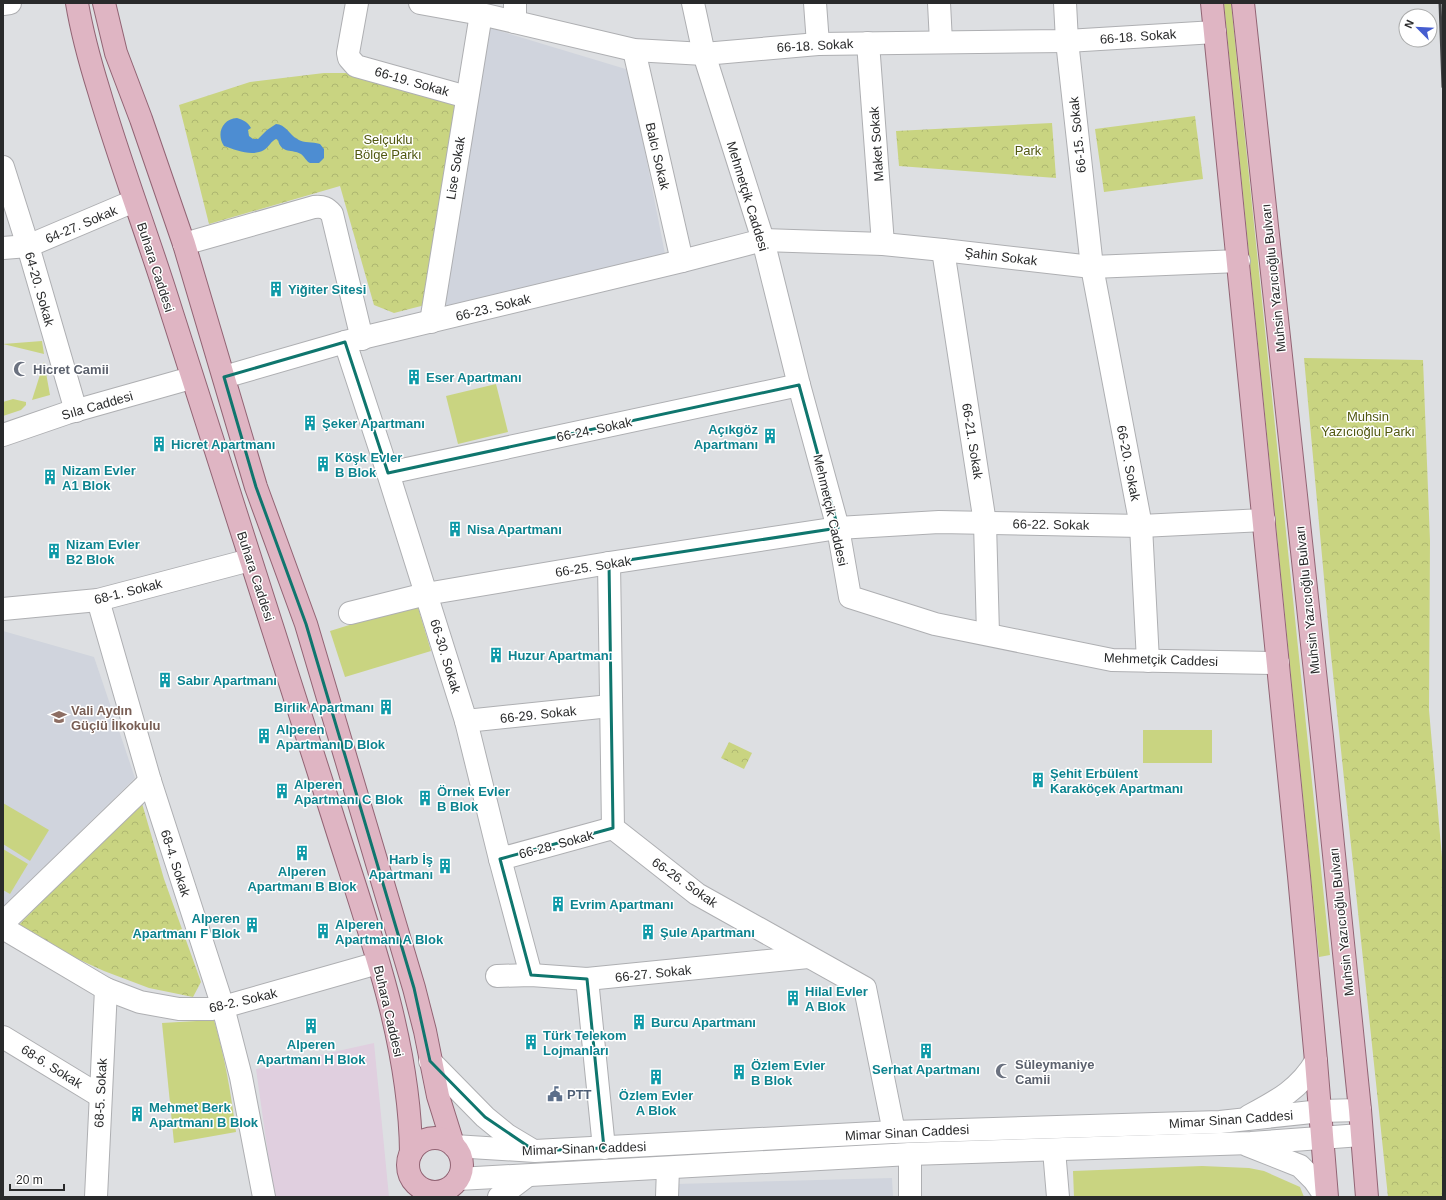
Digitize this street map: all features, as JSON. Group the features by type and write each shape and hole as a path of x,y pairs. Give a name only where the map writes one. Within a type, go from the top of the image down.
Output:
{"main road":[{"name":"Buhara Caddesi","path":"77,3 81,27 90,62 113,138 162,283 191,378 278,643 378,963 399,1049 411,1127 411,1153"},
{"name":"Buhara Caddesi","path":"104,3 116,54 141,119 184,244 256,487 306,624 414,988 442,1114 454,1145"},
{"path":"1212,3 1278,663 1321,1111 1327,1197"},
{"name":"Muhsin Yazıcıoğlu Bulvarı","path":"1243,3 1320,713 1360,1110 1367,1197"},
{"path":"430,1138 444,1139 454,1145 461,1156 462,1164 457,1186 453,1185 444,1191 434,1192 419,1187 414,1188 408,1164 411,1153 420,1142 430,1138"}],"street":[{"path":"3,4 10,3"},
{"name":"66-19. Sokak","path":"357,3 348,53 349,58 356,66 467,97"},
{"name":"66-18. Sokak","path":"420,3 481,14 515,12 634,50 704,54 818,44 1067,41 1215,32"},
{"name":"Mehmetçik Caddesi","path":"693,3 704,54 763,240 799,385 838,528 850,597 935,624 1112,660 1278,663"},
{"path":"814,3 818,44"},
{"path":"939,3 941,42"},
{"name":"66-15. Sokak","path":"1065,3 1067,41 1092,267"},
{"name":"Lise Sokak","path":"431,322 481,14"},
{"name":"Maket Sokak","path":"868,43 883,244"},
{"name":"Balcı Sokak","path":"634,50 682,261"},
{"name":"64-20. Sokak","path":"3,167 28,246 76,411"},
{"name":"64-27. Sokak","path":"3,248 28,246 134,201"},
{"name":"66-30. Sokak","path":"184,244 314,207 325,207 332,214 354,341 388,473 466,721 500,859 531,975"},
{"name":"Şahin Sokak","path":"763,240 883,244 1092,267 1238,261"},
{"name":"66-23. Sokak","path":"224,377 354,341 763,240"},
{"name":"66-21. Sokak","path":"943,250 985,523 988,634"},
{"name":"66-20. Sokak","path":"1092,267 1141,526 1148,661"},
{"name":"Sıla Caddesi","path":"3,435 76,411 191,378"},
{"name":"66-24. Sokak","path":"388,473 799,385"},
{"name":"66-22. Sokak","path":"838,528 939,522 1141,526 1264,520"},
{"name":"66-25. Sokak","path":"350,613 426,594 609,563 838,528"},
{"name":"68-1. Sokak","path":"3,609 98,600 250,560"},
{"path":"609,563 613,828"},
{"name":"68-4. Sokak","path":"98,600 150,781 223,1007 241,1077 264,1197"},
{"name":"66-29. Sokak","path":"466,721 610,706"},
{"path":"3,923 150,781"},
{"name":"66-28. Sokak","path":"500,859 613,828"},
{"name":"66-26. Sokak","path":"613,828 697,894 865,988 894,1132"},
{"name":"68-2. Sokak","path":"3,928 106,989 140,1002 179,1009 212,1009 223,1007 378,963"},
{"name":"66-27. Sokak","path":"497,976 531,975 588,979 808,957"},
{"path":"588,979 604,1148"},
{"name":"68-5. Sokak","path":"96,1197 106,989"},
{"name":"68-6. Sokak","path":"3,1037 100,1096"},
{"path":"430,1061 485,1117 507,1135 535,1151"},
{"path":"1241,1120 1289,1093 1304,1079 1316,1061"},
{"name":"Mimar Sinan Caddesi","path":"454,1145 535,1151 894,1132 1220,1122 1321,1111 1360,1110"},
{"name":"Mimar Sinan Caddesi","path":"457,1186 527,1176 910,1154 1240,1143 1361,1135"},
{"path":"1240,1143 1300,1166 1314,1180 1327,1197"},
{"path":"1054,1150 1058,1197"},
{"path":"910,1154 910,1197"},
{"path":"667,1197 668,1168"},
{"path":"499,1197 527,1176"}],"highlighted area":[{"path":"345,342 388,473 799,385 838,528 609,563 613,828 500,859 531,975 587,979 604,1148 535,1151 485,1117 430,1061 414,988 306,624 256,487 224,377"}],"shaded area":[{"path":"490,28 629,70 665,254 441,308"},
{"name":"Vali Aydın Güçlü İlkokulu","path":"3,631 94,657 135,778 3,907"},
{"path":"374,1043 389,1197 274,1197 256,1069"},
{"path":"892,1178 893,1197 675,1197 676,1184"}],"green space":[{"path":"1224,3 1231,3 1330,955 1319,957"},
{"name":"Selçuklu Bölge Parkı","path":"324,73 358,73 461,99 425,305 394,313 374,305 340,186 209,224 179,105 250,82"},
{"path":"1195,116 1203,179 1104,192 1095,129"},
{"name":"Park","path":"1052,123 1056,178 899,166 896,131"},
{"path":"42,341 44,354 3,344"},
{"name":"Muhsin Yazıcıoğlu Parkı","path":"1304,358 1423,360 1430,541 1429,710 1443,869 1443,1197 1388,1197 1331,655"},
{"path":"44,362 50,395 32,400"},
{"path":"496,384 508,432 458,444 446,396"},
{"path":"13,399 26,402 26,405 21,410 3,416 3,402"},
{"path":"417,604 431,651 345,677 330,631"},
{"path":"1143,730 1212,730 1212,763 1143,763"},
{"path":"729,742 752,753 744,769 721,758"},
{"path":"141,800 164,879 201,982 193,997 149,988 104,971 14,930"},
{"path":"3,803 49,830 30,861 3,844"},
{"path":"3,849 28,864 10,894 3,890"},
{"path":"214,1020 227,1076 236,1132 174,1143 162,1023"},
{"path":"1202,1166 1249,1168 1264,1171 1300,1187 1304,1197 1074,1197 1073,1171"}],"water":[{"path":"237,118 250,126 251,128 248,130 249,136 253,139 258,139 267,130 276,124 279,124 300,141 320,144 324,149 324,158 319,163 310,163 301,154 284,149 276,139 264,150 254,153 244,152 224,146 221,137 222,128 228,121"}],"railway":[{"path":"1440,3 1443,87"}],"place":[{"name":"Yiğiter Sitesi","path":"276,289"},
{"name":"Hicret Camii","path":"21,369"},
{"name":"Eser Apartmanı","path":"414,377"},
{"name":"Şeker Apartmanı","path":"310,423"},
{"name":"Açıkgöz Apartmanı","path":"770,436"},
{"name":"Hicret Apartmanı","path":"159,444"},
{"name":"Köşk Evler B Blok","path":"323,464"},
{"name":"Nizam Evler A1 Blok","path":"50,477"},
{"name":"Nisa Apartmanı","path":"455,529"},
{"name":"Nizam Evler B2 Blok","path":"54,551"},
{"name":"Huzur Apartmanı","path":"496,655"},
{"name":"Sabır Apartmanı","path":"165,680"},
{"name":"Birlik Apartmanı","path":"386,707"},
{"name":"Vali Aydın Güçlü İlkokulu","path":"59,717"},
{"name":"Alperen Apartmanı D Blok","path":"264,736"},
{"name":"Şehit Erbülent Karaköçek Apartmanı","path":"1038,780"},
{"name":"Alperen Apartmanı C Blok","path":"282,791"},
{"name":"Örnek Evler B Blok","path":"425,798"},
{"name":"Alperen Apartmanı B Blok","path":"302,853"},
{"name":"Harb İş Apartmanı","path":"445,866"},
{"name":"Evrim Apartmanı","path":"558,904"},
{"name":"Alperen Apartmanı F Blok","path":"252,925"},
{"name":"Alperen Apartmanı A Blok","path":"323,931"},
{"name":"Şule Apartmanı","path":"648,932"},
{"name":"Hilal Evler A Blok","path":"793,998"},
{"name":"Burcu Apartmanı","path":"639,1022"},
{"name":"Alperen Apartmanı H Blok","path":"311,1026"},
{"name":"Türk Telekom Lojmanları","path":"531,1042"},
{"name":"Serhat Apartmanı","path":"926,1051"},
{"name":"Süleymaniye Camii","path":"1003,1071"},
{"name":"Özlem Evler B Blok","path":"739,1072"},
{"name":"Özlem Evler A Blok","path":"656,1077"},
{"name":"PTT","path":"555,1094"},
{"name":"Mehmet Berk Apartmanı B Blok","path":"137,1114"}]}
